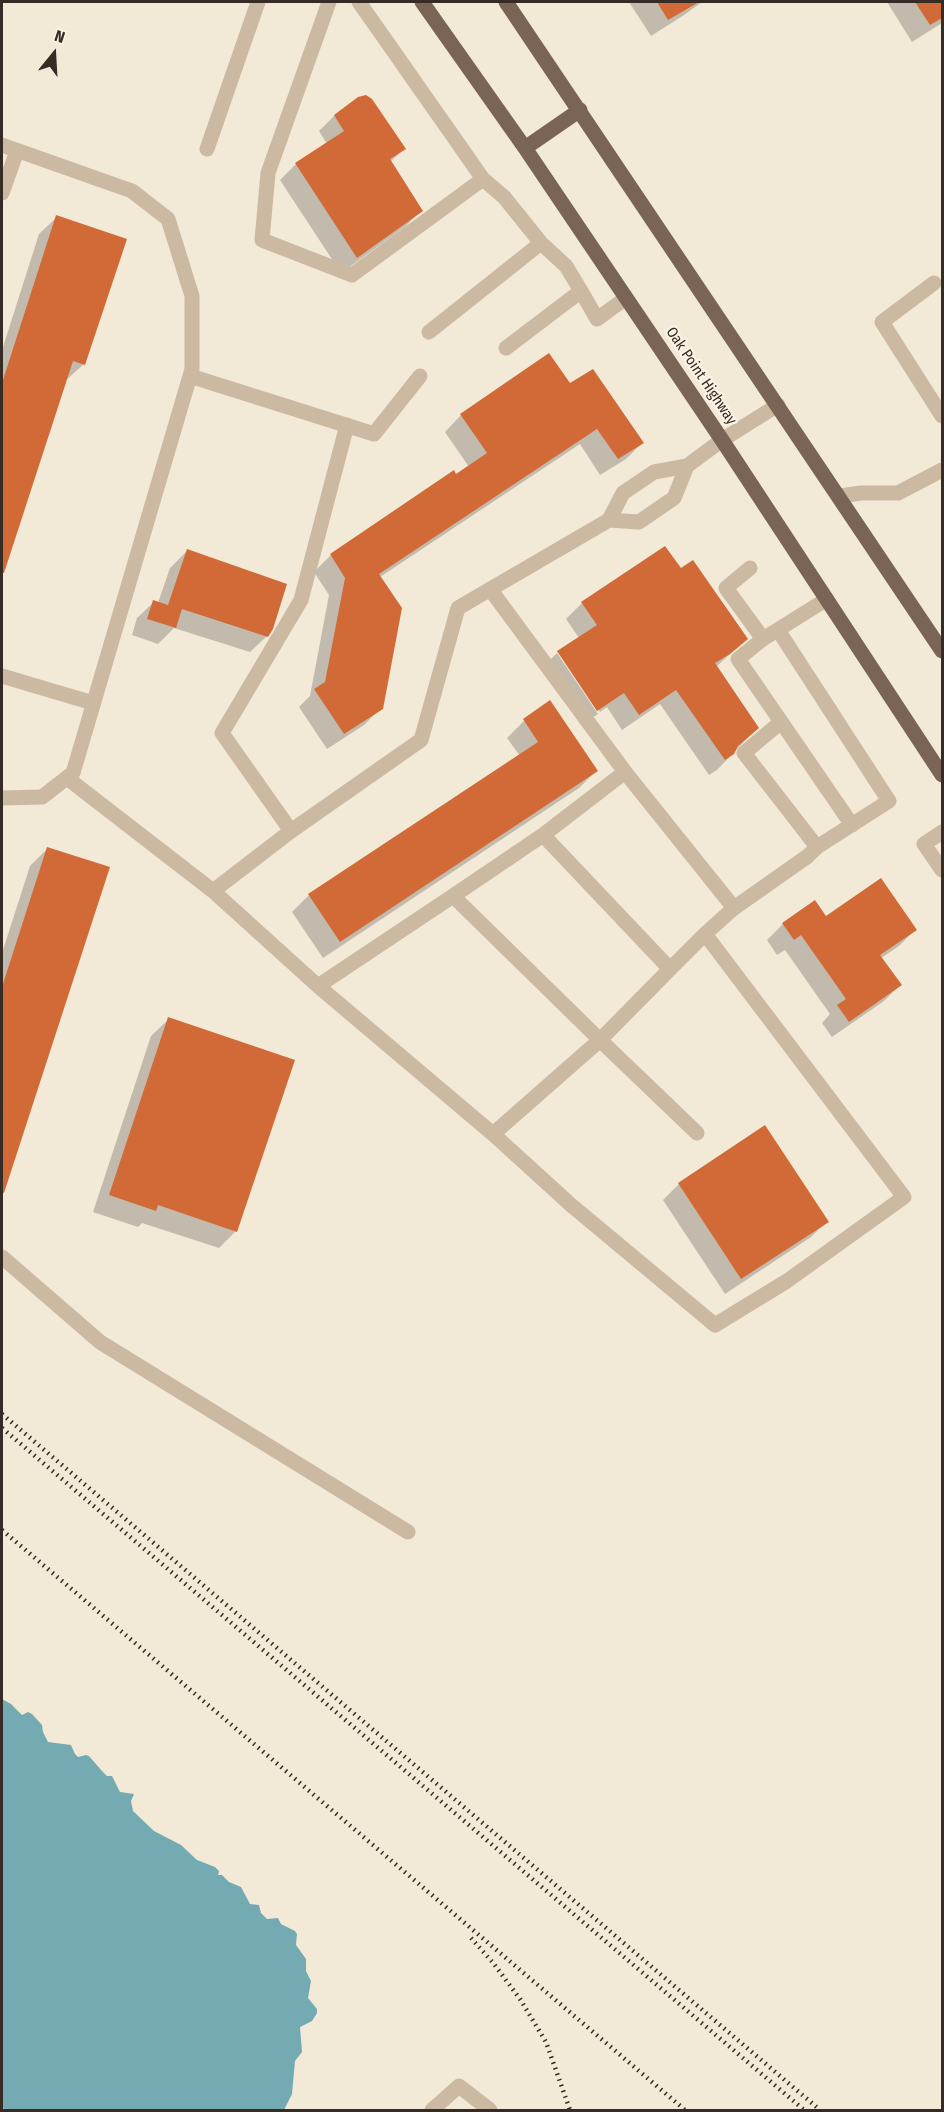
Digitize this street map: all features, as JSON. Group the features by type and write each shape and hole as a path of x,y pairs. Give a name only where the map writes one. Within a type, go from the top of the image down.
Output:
{"main road":[{"name":"Oak Point Highway","path":"422,2 525,148 722,440 942,775"},
{"path":"506,2 942,651"},
{"path":"525,148 580,110"}],"lane":[{"path":"207,149 258,2"},
{"path":"329,2 268,173 262,240 352,275 483,179"},
{"path":"359,2 483,179 504,197 541,243 566,266 597,319 626,298"},
{"path":"2,145 132,191 168,219 192,296 192,369 73,773 42,797 2,798"},
{"path":"2,193 17,151"},
{"path":"429,332 541,243"},
{"path":"934,283 882,322 942,416"},
{"path":"506,348 581,291"},
{"path":"190,376 374,434 420,375"},
{"path":"213,891 291,831 421,740 458,608 609,520 623,494 654,472 687,466 722,440 778,405"},
{"path":"291,831 222,733 301,600 347,425"},
{"path":"609,520 639,522 674,498 687,466"},
{"path":"840,496 898,493 942,470"},
{"path":"750,568 726,588 763,639"},
{"path":"490,589 625,772 734,908"},
{"path":"827,599 763,639 738,659 852,825"},
{"path":"493,1134 600,1040 705,934 734,908 818,847 889,801 778,630"},
{"path":"2,676 93,703"},
{"path":"781,722 744,753 818,847"},
{"path":"318,986 543,835 625,772"},
{"path":"67,777 213,891 318,986 715,1325 787,1281 904,1197 705,934"},
{"path":"942,832 924,844 942,870"},
{"path":"543,835 670,969"},
{"path":"453,896 697,1133"},
{"path":"2,1257 100,1342 408,1532"},
{"path":"432,2110 459,2086 490,2110"}],"water":[{"path":"2,1699 22,1715 28,1712 32,1714 42,1725 48,1742 71,1745 78,1757 89,1756 107,1776 112,1776 120,1792 134,1794 131,1801 133,1811 154,1831 181,1845 197,1860 215,1867 219,1871 218,1875 222,1875 229,1882 241,1887 250,1904 259,1905 261,1913 267,1919 278,1918 281,1924 295,1931 296,1945 306,1959 306,1971 311,1981 308,1998 317,2009 317,2013 312,2021 300,2027 302,2052 295,2061 292,2094 284,2110 7,2110 2,2108"}],"building":[{"path":"657,2 699,2 668,20"},
{"path":"915,2 942,2 942,18 930,25"},
{"path":"366,95 372,99 406,149 390,159 423,211 357,258 295,163 344,131 334,115 358,97"},
{"path":"56,215 127,239 85,365 73,361 4,573 2,573 2,383"},
{"path":"549,353 570,383 593,369 644,443 618,459 597,429 379,574 402,608 383,709 344,734 314,689 325,682 345,578 330,554 454,470 456,474 487,453 460,414"},
{"path":"665,546 681,568 693,560 748,639 715,663 759,728 725,760 676,690 639,715 624,693 597,711 557,651 597,625 581,602"},
{"path":"187,549 287,584 273,629 268,637 182,609 176,628 147,619 153,600 168,605"},
{"path":"550,700 598,771 340,942 308,894 538,742 523,719"},
{"path":"47,847 110,867 4,1193 2,1192 2,987"},
{"path":"881,878 917,930 880,955 902,985 849,1022 837,1005 846,999 801,935 794,940 782,923 815,900 826,916"},
{"path":"168,1017 295,1060 237,1232 158,1205 156,1211 109,1195"},
{"path":"765,1125 829,1222 741,1279 678,1183"}],"railway":[{"path":"2,1414 820,2110"},
{"path":"2,1428 804,2110"},
{"path":"2,1530 685,2110"},
{"path":"471,1938 520,1999 546,2042 570,2110"}]}
